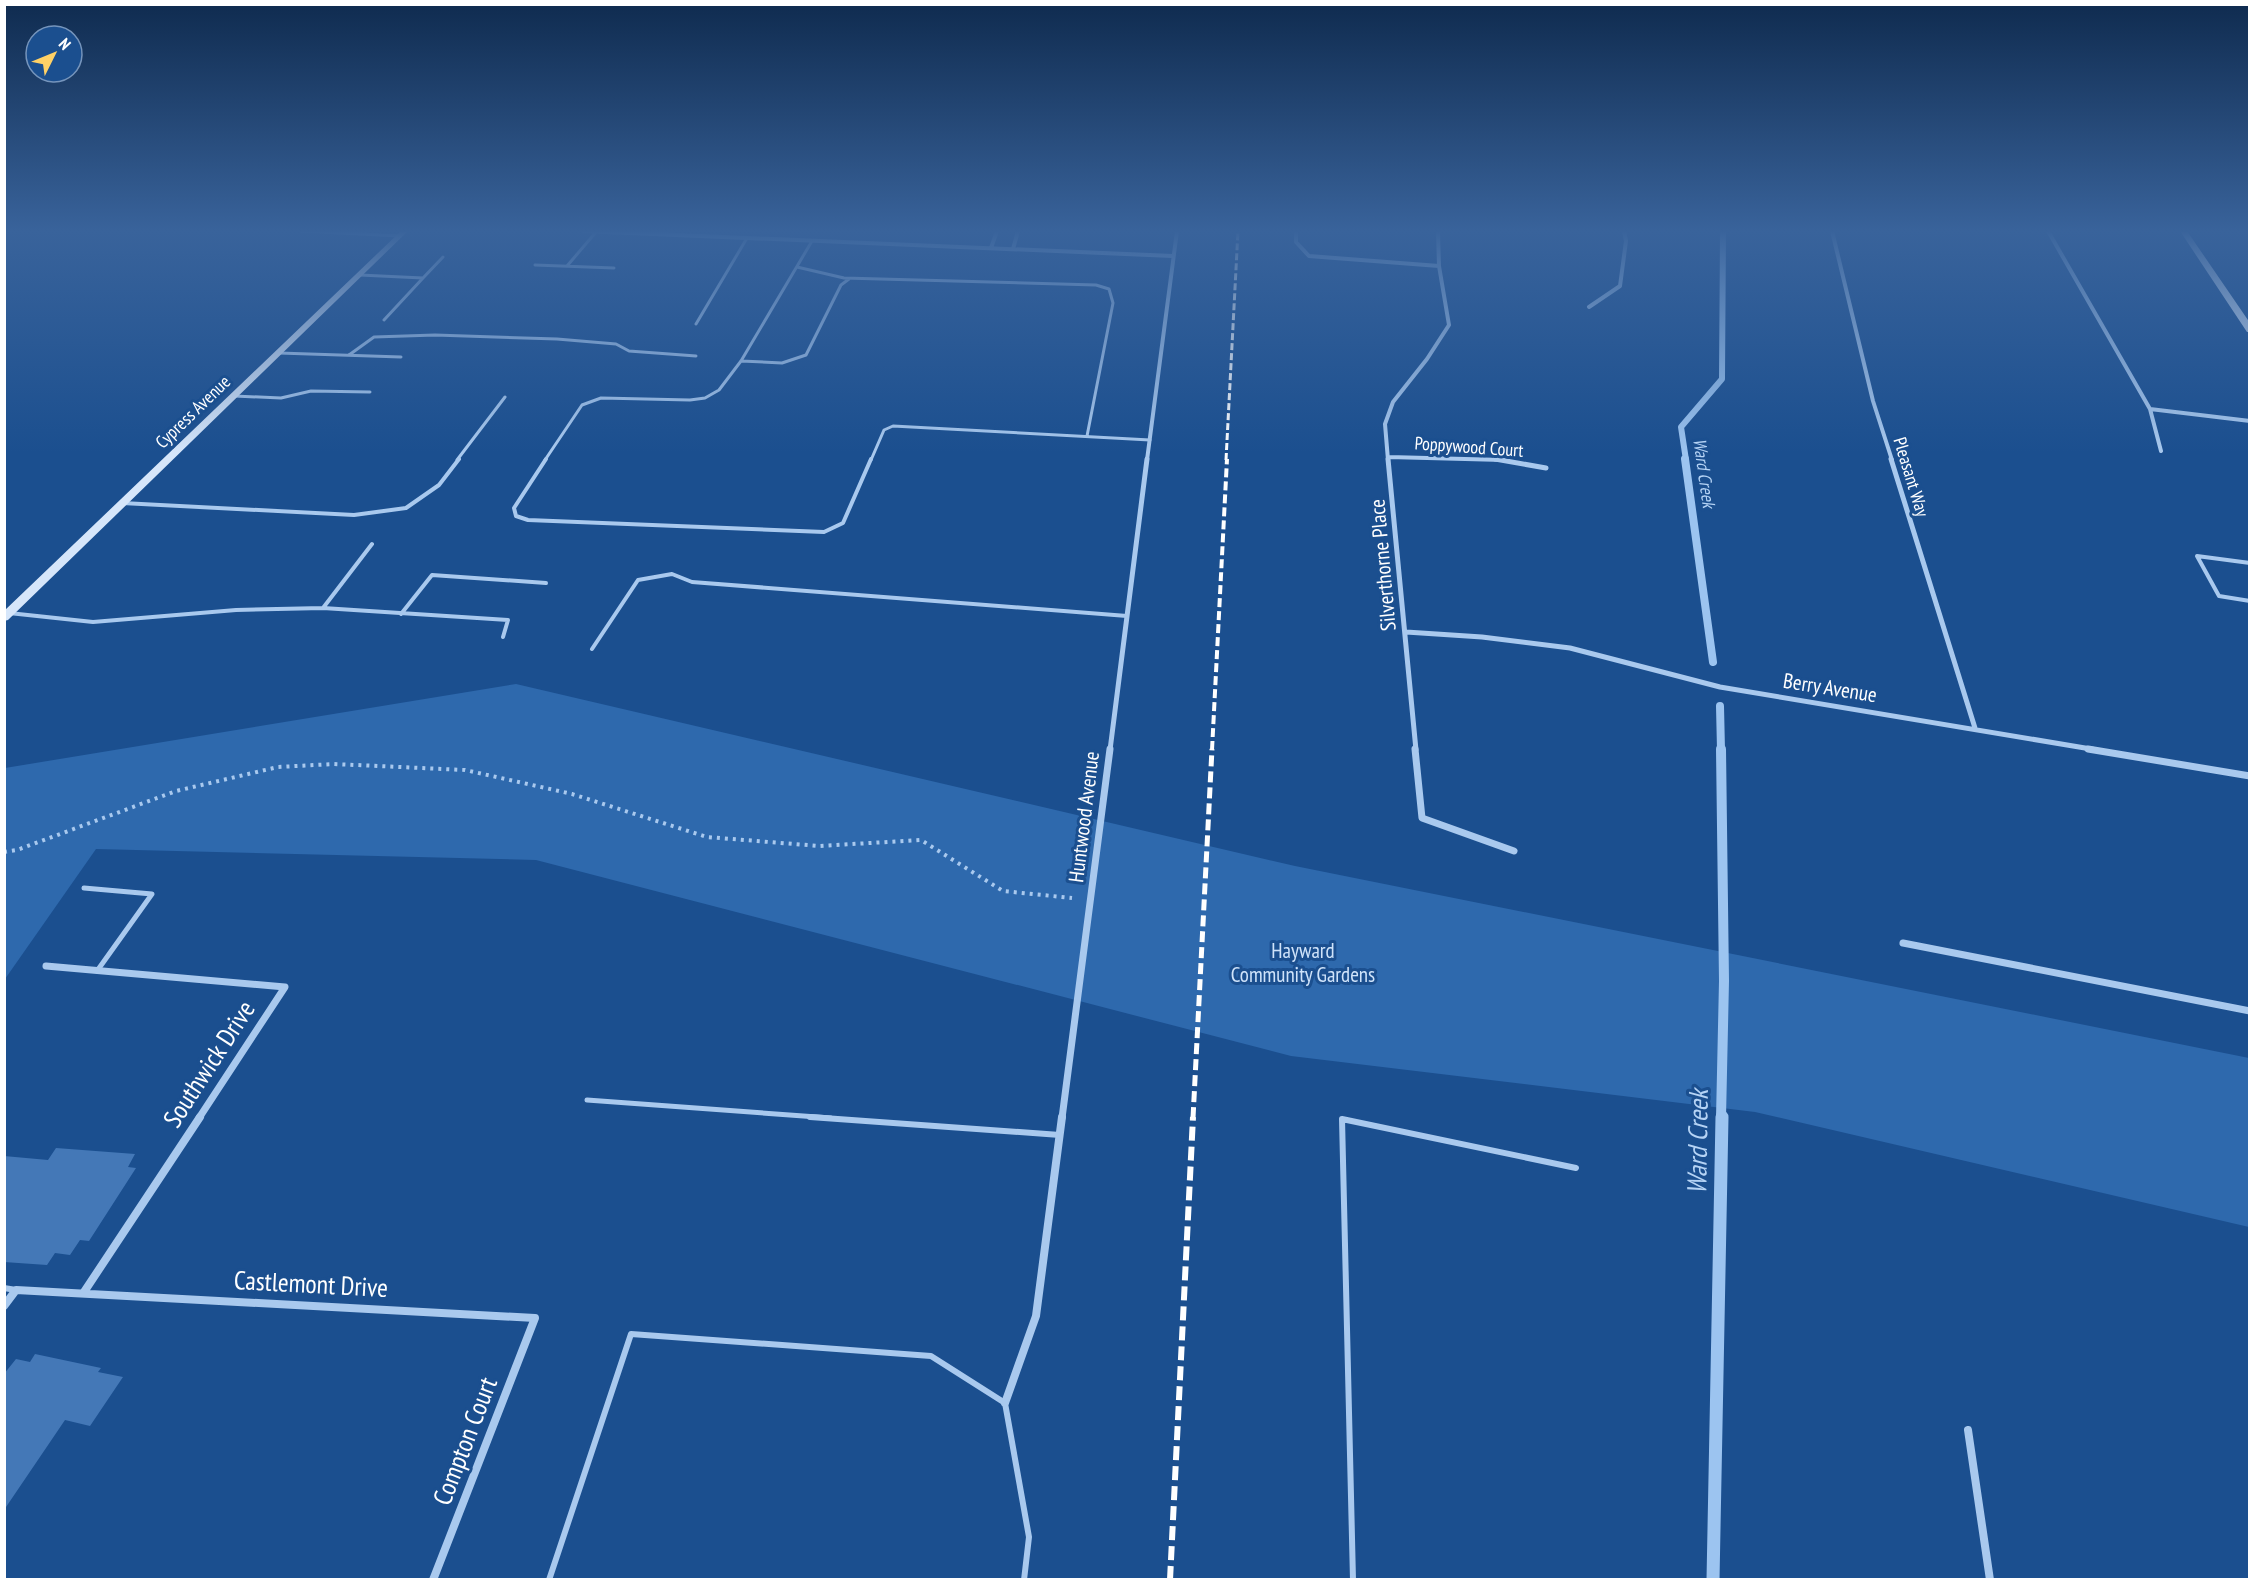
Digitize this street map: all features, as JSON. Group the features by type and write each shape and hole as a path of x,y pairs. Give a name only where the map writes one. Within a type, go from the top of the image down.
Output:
{"street":[{"name":"Cypress Avenue","path":"7,615 329,305"},
{"name":"Huntwood Avenue","path":"1005,1403 1036,1316 1167,305"},
{"name":"Silverthorne Place","path":"1446,305 1449,325 1427,359 1392,402 1384,424 1406,632 1422,818 1514,850"},
{"path":"1589,308 1593,305"},
{"name":"Pleasant Way","path":"1850,305 1873,401 1975,728"},
{"path":"2090,305 2150,409 2161,451"},
{"path":"2233,305 2250,330"},
{"path":"2240,316 2250,318"},
{"path":"2150,409 2250,421"},
{"name":"Poppywood Court","path":"1389,457 1490,458 1546,468"},
{"name":"Berry Avenue","path":"1406,632 1482,637 1570,648 1720,687 2250,776"},
{"path":"1903,943 2250,1011"},
{"name":"Southwick Drive","path":"46,966 285,987 84,1292"},
{"path":"4,1306 16,1290 84,1292"},
{"name":"Castlemont Drive","path":"84,1292 535,1318"},
{"name":"Compton Court","path":"433,1580 535,1318"},
{"path":"1968,1430 1990,1580"}],"lane":[{"path":"384,320 398,305"},
{"path":"696,324 707,305"},
{"path":"774,305 741,361 719,390 705,398 602,399 582,405 514,508 513,513 528,520 824,532 843,523 884,430 893,426 1150,440"},
{"path":"741,361 782,363 806,355 832,305"},
{"path":"1087,436 1113,305"},
{"path":"349,355 374,337 435,335 557,339 616,344 629,351 696,356"},
{"path":"279,353 401,357"},
{"path":"234,396 281,398 311,391 370,392"},
{"path":"122,503 354,516 406,508 439,484 505,397"},
{"path":"323,608 372,544"},
{"path":"2250,564 2197,556 2219,596 2250,601"},
{"path":"592,649 638,580 672,574 692,582 1127,616"},
{"path":"401,614 432,575 546,583"},
{"path":"7,615 93,622 236,610 323,608 508,620 503,637"},
{"path":"84,888 152,894 97,971"},
{"path":"587,1100 1060,1135"},
{"path":"1353,1580 1342,1119 1576,1168"},
{"path":"4,1288 16,1290"},
{"path":"549,1580 631,1334 931,1356 1005,1403 1029,1537 1024,1580"}],"path":[{"path":"4,852 18,850 176,791 278,767 334,764 465,770 572,794 707,837 819,846 921,840 1003,891 1090,901"}],"green space":[{"name":"Hayward Community Gardens","path":"516,684 1295,866 2249,1058 2249,1227 1755,1112 1291,1056 536,860 96,849 5,979 5,768"}],"building":[{"path":"56,1148 135,1154 128,1167 136,1168 89,1241 80,1240 70,1255 55,1253 47,1265 4,1262 4,1156 48,1160"},
{"path":"35,1354 101,1368 98,1372 123,1377 90,1426 65,1420 4,1510 4,1374 16,1359 30,1362"}],"waterway":[{"name":"Ward Creek","path":"1686,460 1681,427 1722,379 1723,305"},
{"name":"Ward Creek","path":"1685,459 1713,662"},
{"name":"Ward Creek","path":"1720,706 1721,750"},
{"name":"Ward Creek","path":"1721,749 1724,981 1721,1118"},
{"name":"Ward Creek","path":"1713,1580 1722,1117"}],"railway":[{"path":"1226,460 1234,305"},
{"path":"1212,750 1227,459"},
{"path":"1193,1118 1212,749"},
{"path":"1170,1580 1193,1117"}]}
